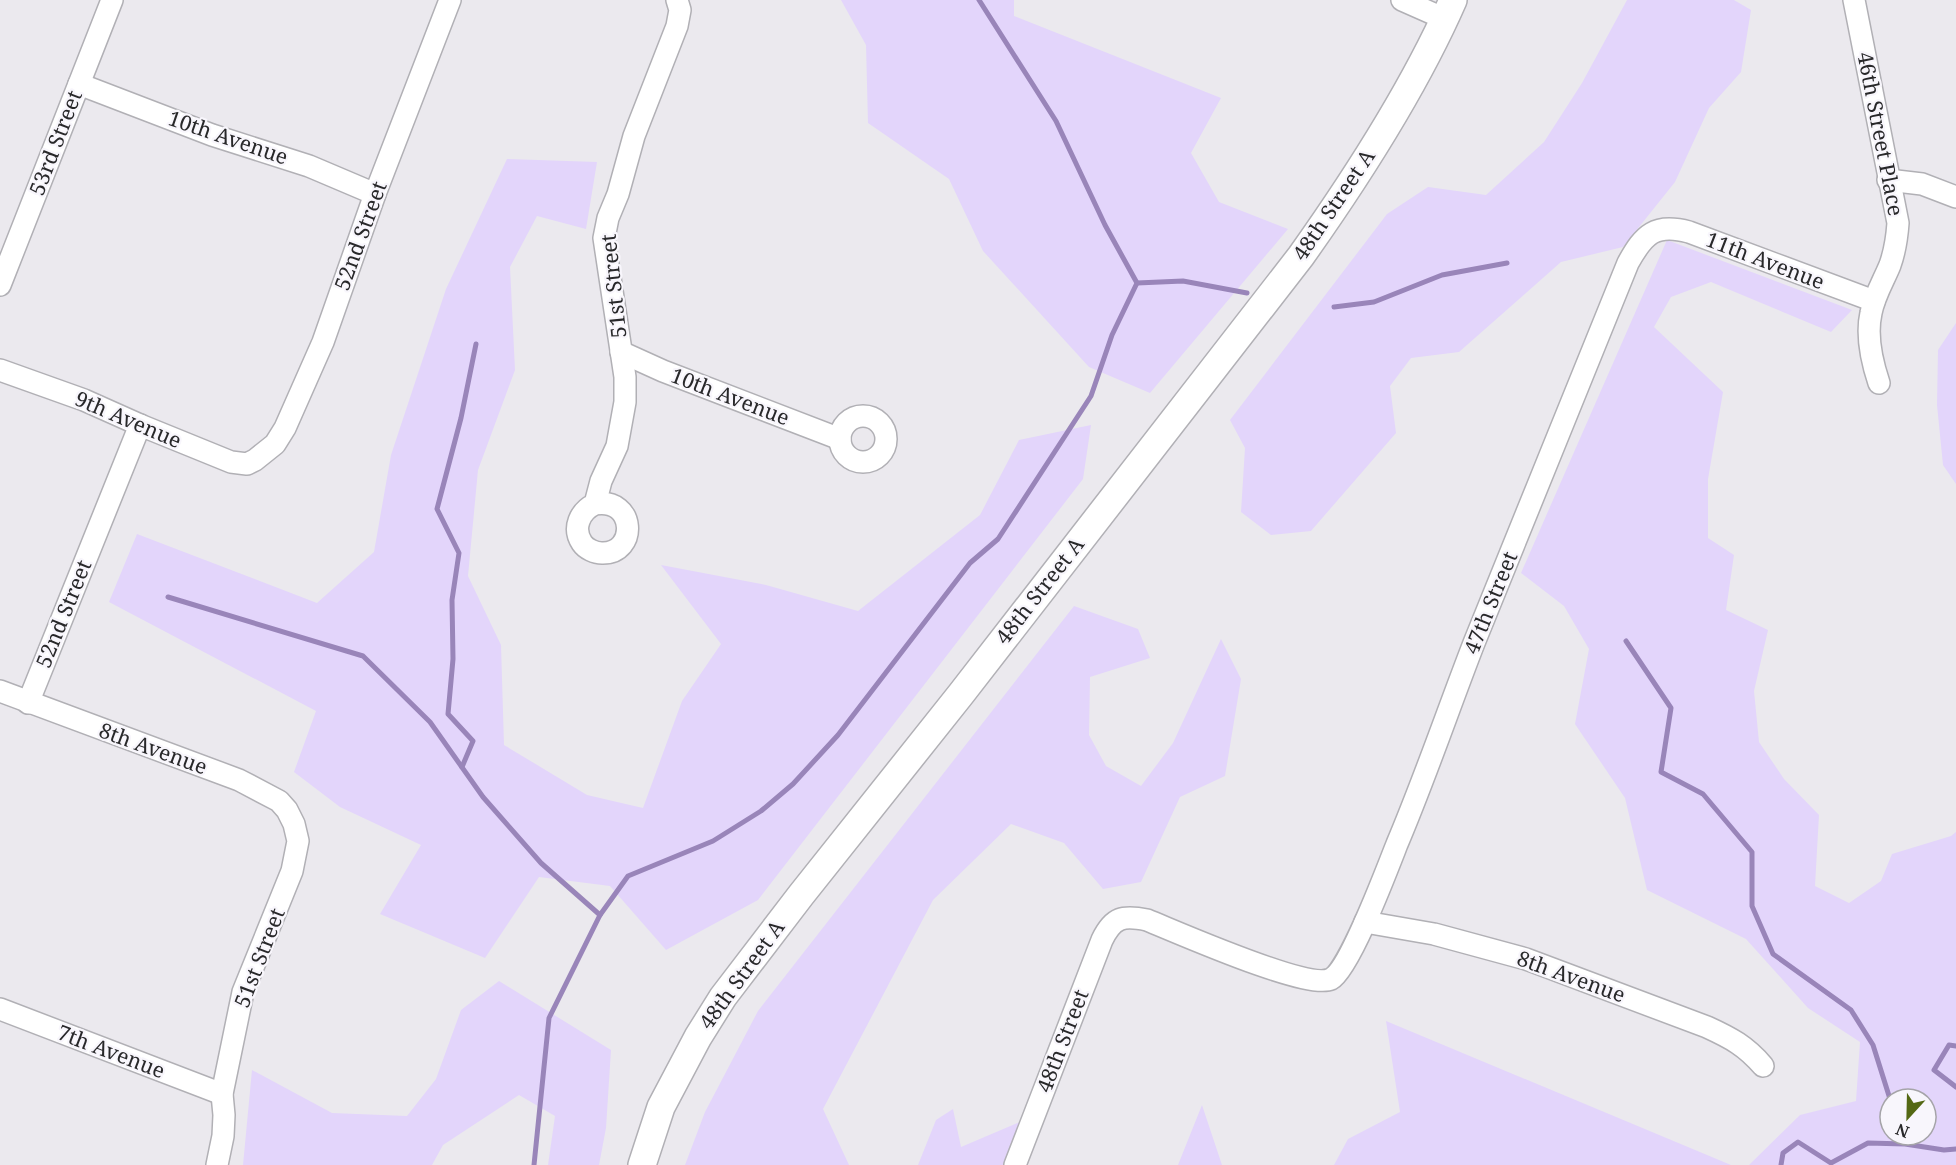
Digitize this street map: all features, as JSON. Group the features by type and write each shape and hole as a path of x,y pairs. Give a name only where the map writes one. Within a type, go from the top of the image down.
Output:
{"street":[{"name":"53rd Street","path":"0,285 112,0"},
{"name":"52nd Street","path":"255,460 275,444 285,428 323,342 375,194 450,0"},
{"path":"1402,0 1449,9"},
{"name":"46th Street Place","path":"1854,0 1898,223 1891,262 1870,314 1873,366 1879,383"},
{"name":"51st Street","path":"594,504 601,481 617,446 623,420 625,377 604,238 608,218 618,194 634,136 674,36 680,10 678,1"},
{"name":"48th Street A","path":"642,1165 666,1099 698,1037 723,997 1301,256 1340,202 1371,151 1449,9"},
{"name":"10th Avenue","path":"79,84 212,135 309,166 375,194"},
{"path":"1888,180 1922,184 1956,197"},
{"name":"11th Avenue","path":"1654,231 1676,229 1689,232 1874,301"},
{"name":"47th Street","path":"1116,920 1132,916 1147,920 1258,964 1314,981 1332,978 1340,972 1365,922 1399,839 1473,645 1628,263 1638,245 1654,231"},
{"name":"10th Avenue","path":"621,352 685,380 840,439"},
{"name":"9th Avenue","path":"0,370 84,400 231,462 247,464 255,460"},
{"name":"52nd Street","path":"28,703 140,425"},
{"name":"8th Avenue","path":"0,692 239,780 279,801 294,824"},
{"name":"51st Street","path":"217,1165 223,1136 222,1094 243,992 292,871 298,841 294,824"},
{"name":"48th Street","path":"1015,1165 1102,940 1109,925 1116,920"},
{"name":"8th Avenue","path":"1365,922 1434,934 1526,959 1707,1027 1749,1049 1763,1066"},
{"name":"7th Avenue","path":"0,1009 222,1094"}],"shaded area":[{"path":"841,0 1014,0 1014,16 1221,98 1191,153 1219,202 1288,229 1150,393 1089,367 983,251 949,179 868,123 866,45"},
{"path":"1627,0 1734,0 1751,10 1741,72 1709,108 1675,182 1623,247 1561,262 1459,352 1411,358 1390,386 1396,433 1311,531 1271,535 1241,512 1245,448 1230,420 1387,214 1428,187 1486,195 1544,142 1582,83"},
{"path":"507,159 597,162 586,229 537,216 510,267 515,370 478,470 468,576 501,645 504,745 587,795 643,808 682,701 721,644 661,565 766,585 858,611 980,515 1019,440 1091,425 1083,479 758,900 666,950 610,886 539,877 485,958 380,914 421,845 340,807 294,772 316,711 109,602 137,534 317,603 374,552 391,455 446,289"},
{"path":"1667,240 1852,310 1831,332 1711,282 1671,297 1654,327 1723,392 1708,479 1708,538 1734,555 1726,610 1768,630 1754,691 1759,742 1784,779 1819,815 1815,886 1849,903 1881,881 1892,854 1951,836 1956,832 1956,1165 1749,1165 1800,1115 1856,1101 1860,1042 1808,1008 1746,939 1647,890 1625,798 1575,724 1589,649 1564,606 1521,573"},
{"path":"1956,323 1956,484 1943,465 1937,405 1938,350"},
{"path":"1074,606 1138,629 1150,658 1090,677 1089,735 1106,766 1141,786 1173,743 1221,639 1241,679 1225,776 1180,797 1141,882 1103,889 1064,843 1011,824 933,900 823,1109 849,1165 685,1165 705,1112 758,1011"},
{"path":"499,981 611,1050 606,1128 599,1165 548,1165 555,1116 519,1095 443,1145 432,1165 243,1165 252,1070 332,1113 407,1116 436,1079 461,1010"},
{"path":"1386,1021 1731,1165 1334,1165 1348,1139 1400,1112"},
{"path":"1202,1105 1222,1165 1178,1165"},
{"path":"953,1109 961,1147 1020,1122 1004,1165 918,1165 936,1120"}],"waterway":[{"path":"534,1165 549,1018 600,915 628,876 713,841 761,811 793,784 838,735 970,563 998,539 1091,396 1112,335 1137,283 1105,225 1056,121 979,0"},
{"path":"1334,307 1374,302 1442,275 1507,263"},
{"path":"1137,283 1183,281 1247,293"},
{"path":"462,767 473,741 448,714 453,659 452,600 459,553 437,509 461,418 476,344"},
{"path":"168,597 363,656 430,722 483,797 541,863 600,915"},
{"path":"1626,641 1671,708 1661,772 1703,794 1752,852 1752,906 1773,954 1851,1010 1873,1045 1886,1087"},
{"path":"1956,1046 1949,1045 1934,1070 1956,1087"},
{"path":"1781,1165 1783,1153 1798,1142 1831,1163 1868,1143 1905,1144 1944,1150 1956,1149"}]}
